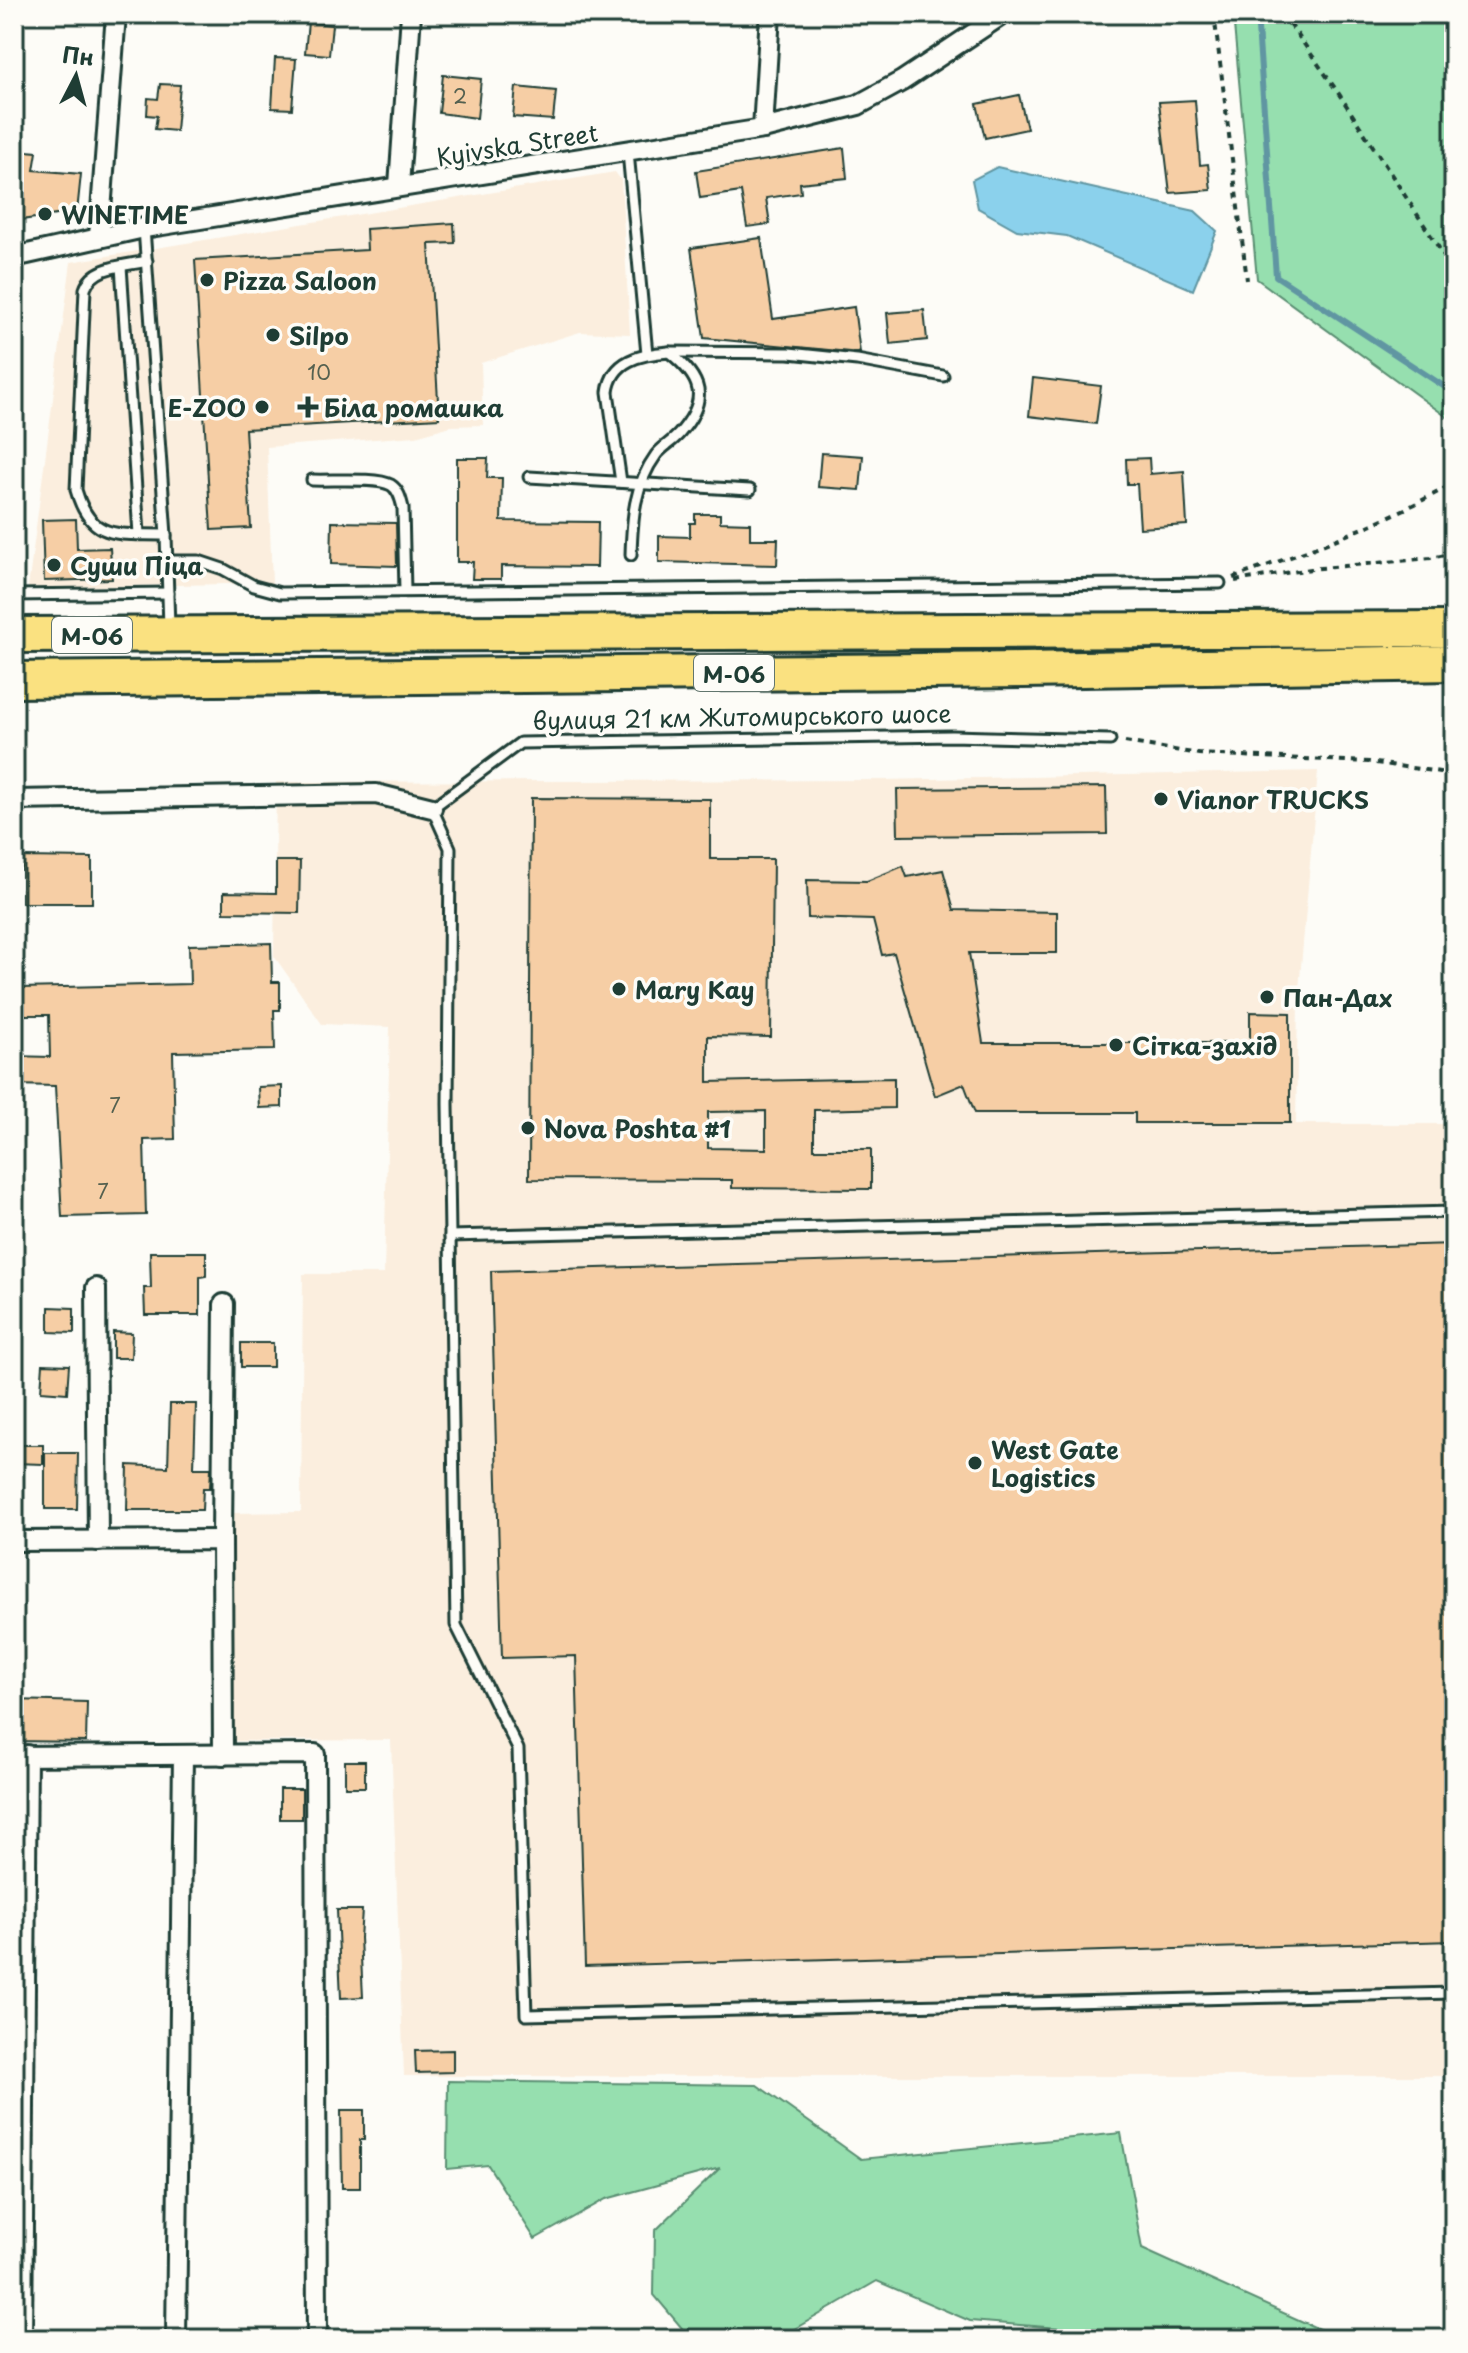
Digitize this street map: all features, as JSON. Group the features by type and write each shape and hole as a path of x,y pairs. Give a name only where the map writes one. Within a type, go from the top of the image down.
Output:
{"highway":[{"name":"М-06","path":"14,635 1454,629"},
{"name":"М-06","path":"14,680 992,671 1454,663"}],"street":[{"path":"99,237 116,14"},
{"path":"399,186 411,14"},
{"path":"763,129 770,14"},
{"name":"Kyivska Street","path":"14,257 144,228 763,129 858,105 902,81 1003,14"},
{"path":"14,800 376,794 432,808"},
{"path":"96,1288 98,1541"},
{"path":"223,1755 224,1304"},
{"path":"14,1541 222,1540"},
{"path":"22,2339 20,1756 315,1754 317,2339"},
{"path":"176,2339 183,1755"}],"lane":[{"path":"628,152 647,354"},
{"path":"144,228 166,535 169,634"},
{"path":"147,261 95,273 85,289 76,490 81,508 93,523 109,533 166,535"},
{"path":"121,266 139,534"},
{"path":"631,555 632,513 641,483 657,455 680,434 695,412 699,392 691,370 669,352"},
{"path":"621,482 608,392 610,378 618,367 647,354 789,353 857,360 943,376"},
{"path":"529,477 750,490"},
{"path":"312,480 391,485 399,495 403,508 405,591"},
{"path":"167,561 199,561 223,569 254,586 280,593 1220,583"},
{"path":"14,595 168,593"},
{"name":"вулиця 21 км Житомирського шосе","path":"432,808 520,743 952,736 1110,740"},
{"path":"432,808 450,848 448,1104 456,1625 518,1749 526,2015 1454,1993"},
{"path":"450,1236 1454,1212"}],"path":[{"path":"1214,14 1247,280"},
{"path":"1283,14 1454,271"},
{"path":"1220,583 1313,550 1454,483"},
{"path":"1220,583 1454,553"},
{"path":"1110,740 1199,754 1369,762 1454,774"}],"shaded area":[{"path":"615,172 621,180 630,334 580,332 481,363 483,425 451,426 416,436 267,447 272,583 28,588 71,262"},
{"path":"1318,771 1298,1001 1296,1124 1454,1124 1454,2076 404,2076 391,1740 231,1741 233,1513 301,1512 303,1274 384,1274 390,1027 322,1024 274,956 276,782 882,780"}],"green space":[{"path":"1233,14 1454,14 1454,422 1257,279"},
{"path":"448,2081 757,2085 861,2159 1121,2133 1142,2249 1341,2339 1122,2339 1123,2333 970,2321 877,2281 777,2339 691,2339 654,2295 655,2231 720,2168 606,2199 535,2239 488,2165 447,2169"}],"water":[{"path":"997,167 1195,211 1217,231 1193,290 1067,236 1017,230 978,208 972,180"}],"building":[{"path":"308,22 332,25 329,55 305,53"},
{"path":"275,58 296,59 292,109 272,108"},
{"path":"443,75 481,79 477,118 439,113"},
{"path":"160,84 180,85 176,131 155,129 157,116 147,115 148,98 158,99"},
{"path":"516,87 556,91 553,120 513,117"},
{"path":"1019,95 1027,129 985,138 977,104"},
{"path":"1195,100 1200,165 1208,164 1211,190 1170,193 1159,102"},
{"path":"844,148 847,178 800,183 801,193 766,198 770,224 747,227 741,192 700,198 696,171"},
{"path":"14,150 37,152 34,170 81,174 77,212 14,221"},
{"path":"454,223 455,243 429,244 439,418 245,429 251,528 211,530 195,260 367,250 366,229"},
{"path":"761,238 773,319 854,307 860,353 704,338 691,248"},
{"path":"924,310 927,340 890,344 887,313"},
{"path":"1033,378 1101,386 1096,424 1029,416"},
{"path":"821,453 863,456 860,490 818,487"},
{"path":"457,458 488,458 487,478 502,478 501,521 598,522 597,567 501,566 501,579 472,579 473,562 457,562"},
{"path":"1149,458 1150,474 1184,471 1187,525 1140,528 1137,484 1127,484 1126,459"},
{"path":"695,514 720,514 720,522 750,523 750,539 778,539 777,565 659,562 659,536 690,537 690,523 695,523"},
{"path":"76,519 77,549 110,548 112,579 44,581 42,520"},
{"path":"332,522 396,523 397,566 331,564"},
{"path":"1106,787 1107,834 898,836 897,789"},
{"name":"Mary Kay","path":"531,798 710,799 710,859 773,859 771,1037 708,1036 708,1082 894,1078 894,1108 814,1110 814,1149 871,1149 871,1189 732,1188 732,1180 529,1179","holes":["766,1111 766,1149 708,1148 708,1112"]},
{"path":"22,857 92,858 92,903 22,903"},
{"path":"276,861 300,861 299,913 224,912 224,892 276,893"},
{"path":"903,866 907,877 943,870 954,910 1057,912 1057,953 969,953 983,1043 1250,1043 1250,1012 1290,1013 1290,1123 1135,1123 1135,1113 975,1113 964,1084 935,1096 894,953 882,955 873,920 808,918 807,880 867,881"},
{"path":"271,943 272,982 280,982 280,1010 274,1010 275,1050 173,1052 175,1139 144,1140 146,1215 62,1217 55,1086 14,1085 14,1056 50,1057 49,1015 22,1015 21,988 190,984 189,945"},
{"path":"282,1086 282,1107 259,1108 258,1087"},
{"name":"West Gate Logistics","path":"1454,1244 1454,1941 585,1966 576,1656 502,1658 491,1271"},
{"path":"150,1252 206,1252 206,1276 200,1277 200,1315 145,1315 144,1288 151,1288"},
{"path":"49,1307 74,1308 74,1333 49,1332"},
{"path":"113,1332 132,1333 131,1358 113,1358"},
{"path":"241,1343 273,1343 273,1367 241,1367"},
{"path":"43,1364 69,1365 67,1393 41,1391"},
{"path":"170,1404 196,1404 194,1468 211,1468 210,1488 203,1488 202,1510 127,1510 128,1465 168,1467"},
{"path":"14,1445 43,1445 43,1464 14,1463"},
{"path":"45,1453 78,1453 77,1509 45,1509"},
{"path":"14,1700 87,1702 86,1742 14,1741"},
{"path":"345,1761 365,1761 365,1787 345,1787"},
{"path":"280,1789 302,1789 302,1819 280,1819"},
{"path":"337,1910 362,1910 363,1997 341,1998"},
{"path":"453,2050 453,2072 416,2073 415,2051"},
{"path":"341,2110 364,2110 364,2140 360,2140 360,2188 342,2188"}],"waterway":[{"path":"1257,14 1276,276 1454,393"}],"place":[{"name":"WINETIME","path":"45,214"},
{"name":"Pizza Saloon","path":"207,280"},
{"name":"Silpo","path":"273,335"},
{"name":"E-ZOO","path":"262,407"},
{"name":"Біла ромашка","path":"308,407"},
{"name":"Суши Піца","path":"54,565"},
{"name":"Vianor TRUCKS","path":"1161,799"},
{"name":"Mary Kay","path":"619,989"},
{"name":"Пан-Дах","path":"1267,997"},
{"name":"Сітка-захід","path":"1116,1045"},
{"name":"Nova Poshta #1","path":"528,1128"},
{"name":"West Gate Logistics","path":"975,1463"}]}
